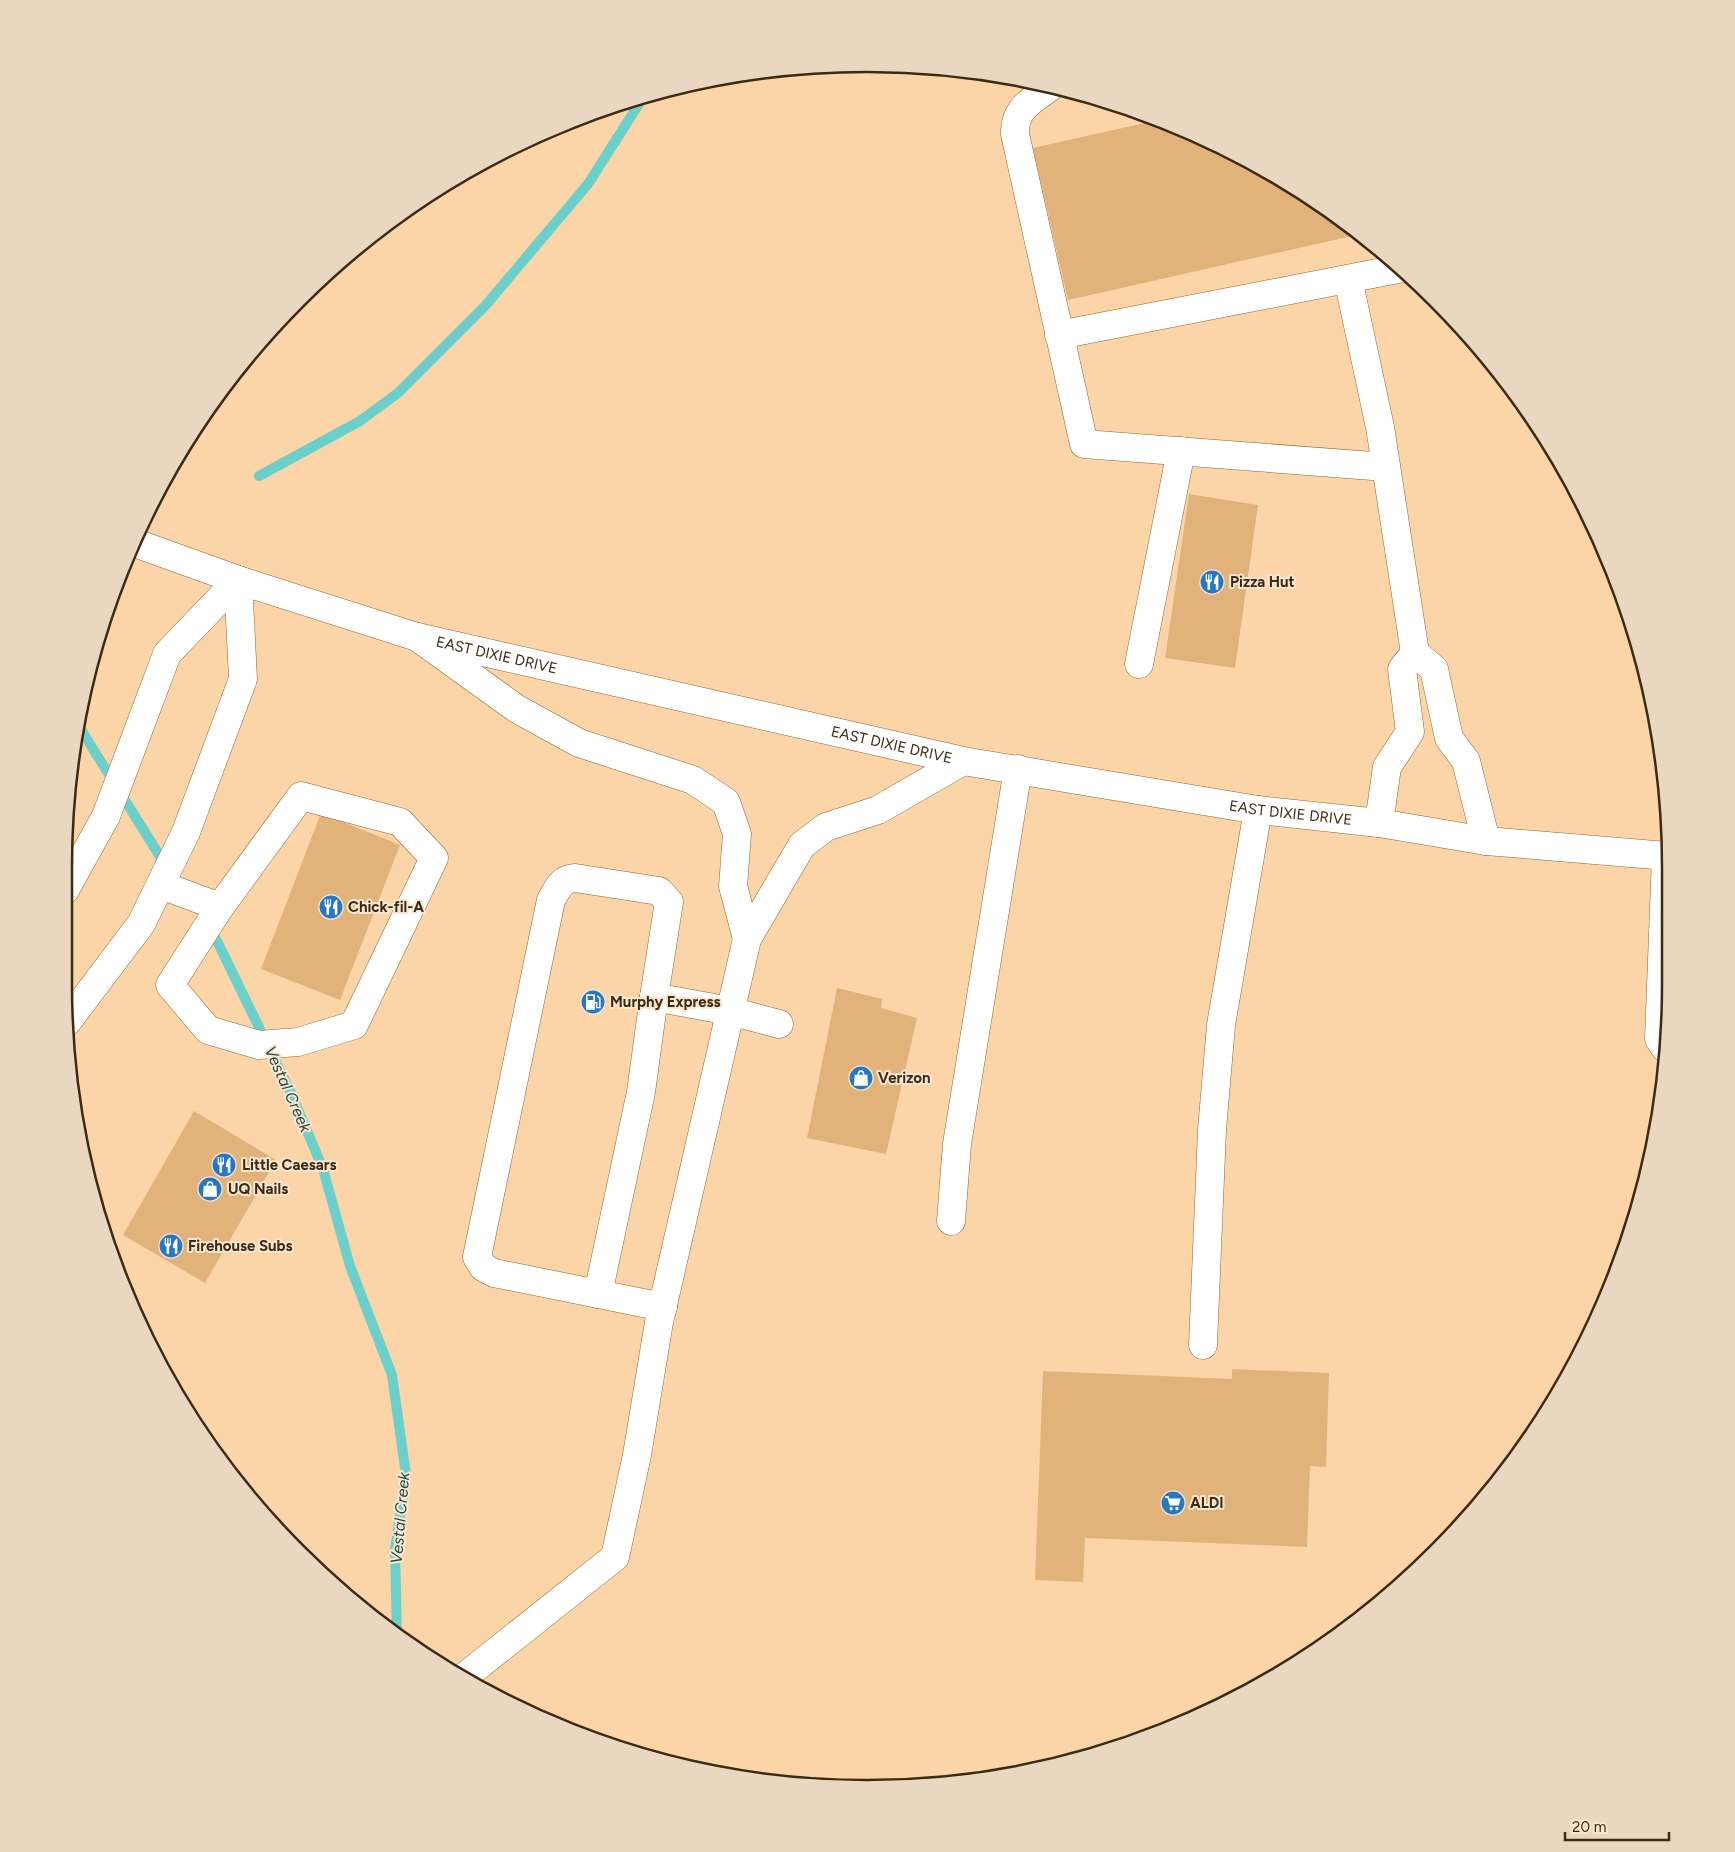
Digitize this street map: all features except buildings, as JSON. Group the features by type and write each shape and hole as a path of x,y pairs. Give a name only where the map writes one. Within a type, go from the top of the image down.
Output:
{"main road":[{"path":"1043,93 1014,120 1015,134 1084,444 1386,467"},
{"path":"1059,335 1392,270"},
{"path":"1348,279 1380,427 1415,653 1434,670 1449,738 1466,761 1486,841"},
{"path":"1139,664 1181,451"},
{"name":"EAST DIXIE DRIVE","path":"141,546 238,580 417,637 962,761 1258,810 1379,824 1486,841 1662,856"},
{"path":"73,1015 141,924 186,832 242,679 238,580"},
{"path":"72,877 106,816 167,654 238,580"},
{"path":"417,637 517,709 572,739 693,780 726,802 737,834 733,886 747,939"},
{"path":"1379,824 1387,767 1410,732 1402,669 1415,653"},
{"path":"469,1673 615,1557 637,1455 663,1307 747,939 802,845 826,827 878,810 962,761"},
{"path":"951,1221 957,1144 1018,769"},
{"path":"301,796 400,822 434,858 354,1025 298,1042 259,1045 208,1030 170,985 220,907 301,796"},
{"path":"1203,1345 1212,1130 1221,1026 1258,810"},
{"path":"598,1294 641,1092 669,902 658,891 575,878 566,879 559,886 551,900 477,1257 483,1267 494,1273 598,1294 663,1307"},
{"path":"160,885 220,907"},
{"path":"1660,1042 1658,1039 1662,948"},
{"path":"654,997 730,1011 779,1024"}],"waterway":[{"path":"259,476 360,421 398,393 485,306 588,184 637,108"},
{"name":"Vestal Creek","path":"84,735 166,866"},
{"name":"Vestal Creek","path":"208,928 217,941 291,1093 323,1169 350,1266 392,1375 406,1475 395,1550 397,1624"}],"place":[{"name":"Pizza Hut","path":"1212,582"},
{"name":"Chick-fil-A","path":"331,907"},
{"name":"Murphy Express","path":"593,1002"},
{"name":"Verizon","path":"861,1078"},
{"name":"Little Caesars","path":"224,1165"},
{"name":"UQ Nails","path":"210,1189"},
{"name":"Firehouse Subs","path":"171,1246"},
{"name":"ALDI","path":"1173,1503"}]}
